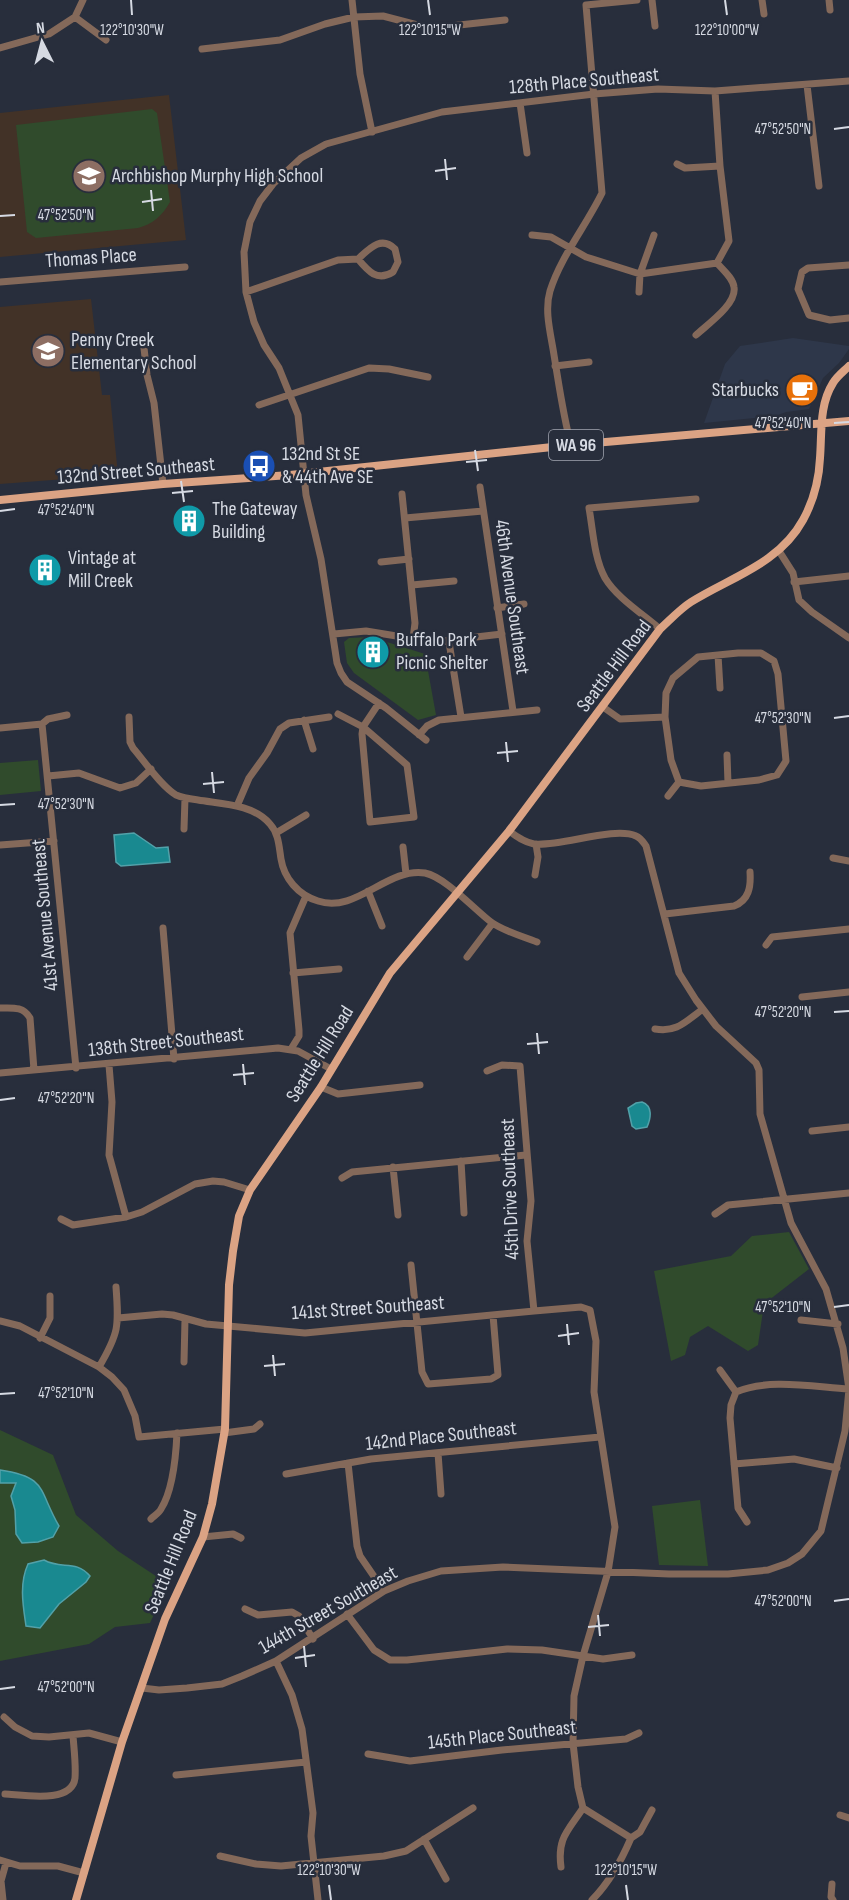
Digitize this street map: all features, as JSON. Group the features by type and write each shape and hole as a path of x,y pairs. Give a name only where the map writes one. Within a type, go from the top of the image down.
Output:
{"main road":[{"name":"Seattle Hill Road","path":"76,1900 122,1742 165,1619 202,1537 212,1504 224,1431 229,1285 233,1251 239,1216 250,1190 321,1086 390,973 509,831 660,629 688,603 751,570 779,551 794,534 812,500 820,459 821,424 828,393 834,381 849,366"},
{"name":"132nd Street Southeast","path":"0,500 163,484 305,474 571,446 849,421"}],"street":[{"path":"0,48 49,34 75,17 83,0"},
{"path":"352,0 360,74 372,132"},
{"path":"571,446 562,411 548,316 549,294 559,268 602,194 586,5 637,0"},
{"path":"652,0 655,26"},
{"path":"762,0 764,14"},
{"path":"829,0 830,10"},
{"path":"202,49 280,40 325,24 354,17 383,16 425,27 505,20"},
{"path":"75,17 106,40"},
{"name":"128th Place Southeast","path":"426,740 379,703 347,682 337,663 321,559 306,495 298,415 279,368 264,345 254,322 246,292 244,252 250,222 260,201 273,184 301,158 326,144 442,112 594,94 658,89 715,91 807,86 849,81"},
{"path":"807,86 819,186"},
{"path":"715,91 720,166 729,242 717,264"},
{"path":"520,103 527,153"},
{"path":"677,164 685,168 720,166"},
{"path":"532,235 551,237 586,256 640,274 717,264 727,273 734,286 734,294 731,303 696,335"},
{"path":"639,292 640,274 654,235"},
{"path":"246,292 338,260 358,259 375,244 385,243 395,249 398,262 393,272 382,277 369,272 358,259"},
{"path":"849,265 808,268 802,272 798,289 809,315 830,320 849,318"},
{"name":"Thomas Place","path":"0,282 184,267"},
{"path":"143,339 147,375 154,403 163,484"},
{"path":"555,366 589,362"},
{"path":"259,405 369,369 389,369 428,377"},
{"name":"46th Avenue Southeast","path":"480,487 513,711"},
{"path":"402,494 415,623 413,639"},
{"path":"660,629 605,578 598,557 589,508 696,499"},
{"path":"405,518 483,511"},
{"path":"779,551 793,573 799,600 849,638"},
{"path":"381,562 409,559"},
{"path":"794,582 849,576"},
{"path":"412,585 454,581"},
{"path":"498,608 524,604"},
{"path":"334,634 366,631 433,642 449,642 502,634"},
{"path":"449,642 461,717"},
{"path":"738,652 761,653 774,661 778,674 786,761 777,775 759,780 701,786 679,783 670,760 665,717 666,693 673,678 698,657 738,652"},
{"path":"718,655 720,688"},
{"path":"338,714 363,728 407,765 414,817 370,822 362,734 363,728 379,703"},
{"path":"603,708 621,719 665,717"},
{"path":"419,735 427,726 439,720 537,710"},
{"path":"0,728 42,724 48,719 67,715"},
{"path":"129,717 132,748 173,792 185,798 237,806 254,812 271,824 276,833 285,875 306,896 331,904 350,899 406,874 432,875 457,893 492,924 537,942"},
{"path":"237,806 249,778 267,753 280,729 289,723 329,717"},
{"path":"304,720 313,749"},
{"name":"41st Avenue Southeast","path":"42,724 76,1068"},
{"path":"727,755 728,783"},
{"path":"48,776 79,773 120,788 136,783 151,770"},
{"path":"668,796 679,783"},
{"path":"184,829 185,798"},
{"path":"276,833 306,815"},
{"path":"509,831 523,841 537,844 538,857 535,875"},
{"name":"144th Street Southeast","path":"142,1688 159,1690 222,1684 276,1661 314,1639 347,1614 384,1591 441,1571 503,1567 728,1574 768,1570 788,1563 802,1554 821,1531 845,1431 849,1389 838,1324 826,1289 791,1223 760,1114 759,1070 756,1063 716,1026 680,973 646,846 635,835 608,835 537,844"},
{"path":"0,845 54,841"},
{"path":"403,847 406,874"},
{"path":"833,858 849,861"},
{"path":"665,914 740,904 748,895 751,884 750,872"},
{"path":"368,891 382,926"},
{"path":"291,1049 299,1030 290,933 306,896"},
{"path":"468,957 492,924"},
{"path":"164,928 174,1059"},
{"path":"766,945 772,937 849,929"},
{"path":"293,974 339,969"},
{"path":"802,997 849,992"},
{"path":"0,1008 17,1007 30,1018 34,1070"},
{"path":"655,1029 674,1030 703,1009"},
{"name":"138th Street Southeast","path":"0,1073 110,1065 278,1048 291,1049 331,1068"},
{"path":"110,1065 112,1102 109,1155 126,1217"},
{"name":"45th Drive Southeast","path":"487,1071 502,1065 520,1066 531,1201 527,1241 534,1311"},
{"path":"321,1086 338,1094 420,1085"},
{"path":"812,1131 849,1128"},
{"path":"342,1178 352,1172 526,1155"},
{"path":"461,1161 464,1213"},
{"path":"393,1167 398,1215"},
{"path":"61,1219 73,1225 126,1217 142,1212 195,1184 213,1181 250,1190"},
{"path":"715,1214 728,1205 849,1193"},
{"path":"411,1265 422,1372 428,1384 491,1379 498,1375 493,1315"},
{"path":"99,1367 116,1336 118,1318 116,1287"},
{"path":"40,1338 50,1318 50,1296"},
{"name":"141st Street Southeast","path":"118,1318 162,1314 206,1324 305,1333 586,1308 590,1310 592,1316 596,1341 594,1392 600,1437"},
{"path":"184,1319 184,1362"},
{"path":"801,1320 838,1324"},
{"path":"0,1321 20,1326 99,1367 124,1390 135,1416 139,1437 254,1429 260,1424"},
{"path":"720,1370 736,1392"},
{"path":"747,1522 738,1508 730,1418 731,1405 736,1392 765,1384 849,1389"},
{"path":"151,1519 161,1509 171,1482 176,1457 177,1433"},
{"path":"600,1437 615,1527 608,1572 583,1656 574,1696 573,1743 583,1808 631,1838"},
{"name":"142nd Place Southeast","path":"286,1474 371,1459 600,1437"},
{"path":"438,1453 441,1494"},
{"path":"734,1464 794,1459 837,1468"},
{"path":"348,1463 357,1546 360,1556 384,1591"},
{"path":"202,1537 233,1534 241,1538"},
{"path":"245,1609 258,1615 292,1612 299,1616 314,1639"},
{"path":"347,1614 374,1650 390,1660 507,1649 542,1650 603,1659 632,1655"},
{"path":"276,1661 292,1695 302,1729 313,1813 311,1836 318,1900"},
{"path":"4,1717 15,1727 32,1736 73,1736 89,1733 122,1742"},
{"name":"145th Place Southeast","path":"368,1754 410,1761 626,1739 639,1733"},
{"path":"5,1794 58,1795 70,1790 75,1779 73,1736"},
{"path":"176,1775 306,1762"},
{"path":"220,1856 256,1864 281,1866 384,1856 406,1851 473,1808"},
{"path":"561,1867 559,1852 562,1840 583,1808"},
{"path":"592,1900 605,1884 631,1838 640,1832 652,1810"},
{"path":"840,1815 849,1818"},
{"path":"424,1839 446,1879"},
{"path":"3,1900 0,1881 3,1861 20,1866 58,1866 84,1873"},
{"path":"832,1884 831,1897 833,1900"}],"shaded area":[{"name":"Archbishop Murphy High School","path":"169,95 186,240 0,257 0,113"},
{"name":"Penny Creek Elementary School","path":"91,299 102,395 110,395 118,475 0,484 0,307"},
{"path":"793,338 849,346 839,363 823,378 809,409 775,416 704,423 725,364 740,346"}],"green space":[{"name":"Archbishop Murphy High School","path":"152,109 157,113 170,202 153,222 138,228 36,238 27,232 16,125"},
{"path":"371,637 425,654 436,715 418,720 354,673 347,663 344,642 349,638"},
{"path":"38,760 41,791 0,795 0,763"},
{"path":"789,1232 809,1269 764,1304 758,1345 748,1351 708,1326 690,1337 685,1355 671,1361 654,1271 731,1256 752,1236"},
{"path":"0,1430 53,1455 76,1515 118,1551 168,1584 150,1623 115,1627 89,1644 0,1661"},
{"path":"700,1500 708,1566 659,1565 652,1506"}],"water":[{"path":"134,833 156,848 168,847 170,862 121,866 116,862 114,835"},
{"path":"642,1102 648,1106 649,1120 647,1127 636,1129 632,1126 628,1108"},
{"path":"0,1470 27,1477 40,1487 59,1526 53,1537 38,1542 22,1543 16,1534 15,1510 11,1496 16,1483 0,1483"},
{"path":"44,1560 74,1566 90,1576 59,1604 40,1628 26,1626 22,1595 23,1579 28,1564"}],"place":[{"name":"Archbishop Murphy High School","path":"89,176"},
{"name":"Penny Creek Elementary School","path":"48,351"},
{"name":"Starbucks","path":"802,390"},
{"name":"132nd St SE & 44th Ave SE","path":"259,466"},
{"name":"The Gateway Building","path":"189,521"},
{"name":"Vintage at Mill Creek","path":"45,570"},
{"name":"Buffalo Park Picnic Shelter","path":"373,652"}]}
